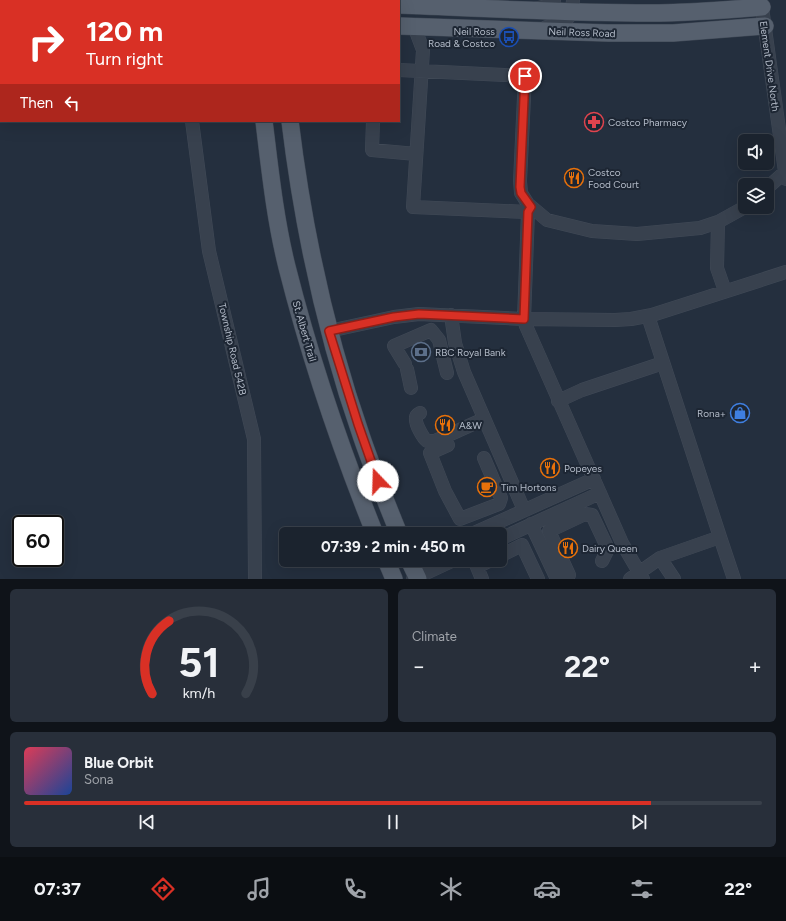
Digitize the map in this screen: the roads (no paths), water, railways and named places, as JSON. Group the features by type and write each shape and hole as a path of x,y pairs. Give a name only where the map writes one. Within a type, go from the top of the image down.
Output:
{"main road":[{"name":"Neil Ross Road","path":"400,6 436,3 525,10 573,6 651,13 762,4"},
{"name":"Neil Ross Road","path":"406,26 608,33 673,33 765,26"},
{"name":"St. Albert Trail","path":"264,122 270,175 287,266 309,346 333,423 351,475 372,527"},
{"path":"290,122 294,159 307,230 329,331 362,437 396,527"},
{"path":"294,159 300,149 300,122"}],"street":[{"path":"525,10 540,8 554,0"},
{"name":"Element Drive North","path":"762,4 765,26 781,103 785,175"},
{"path":"510,29 542,28 559,24 568,19 573,6"},
{"path":"406,26 423,50"},
{"path":"443,27 433,35 423,50 413,207 529,210 551,222 592,231 637,234 700,228 718,222 738,211"},
{"path":"400,70 525,76 520,187 521,193 529,210 524,319 530,336 637,577 648,566 660,558 720,537"},
{"name":"Township Road 542B","path":"192,122 209,250 254,439 255,579"},
{"path":"373,122 372,150 416,154"},
{"path":"774,183 785,175"},
{"path":"718,222 717,268 725,291"},
{"path":"329,331 407,315 419,314 524,319 631,319 648,316 786,272"},
{"path":"451,315 454,343 464,372 524,510"},
{"path":"648,316 734,579"},
{"path":"411,388 406,366 394,346 431,330 439,340 447,373"},
{"path":"558,401 586,389 663,363"},
{"path":"420,413 416,420 423,437 427,441 435,441 484,419"},
{"path":"448,445 430,453 445,491 460,519 499,504 501,498 484,458"},
{"path":"487,527 594,479"},
{"path":"507,535 600,493"},
{"path":"563,577 550,532 585,514 592,515 608,549 602,561"},
{"path":"531,524 563,577"},
{"path":"507,552 522,545 538,579"},
{"path":"660,558 674,579"},
{"path":"390,570 414,570 426,567"},
{"path":"477,567 482,579"}],"place":[{"name":"Neil Ross Road & Costco","path":"509,37"},
{"name":"Costco Pharmacy","path":"594,122"},
{"name":"Costco Food Court","path":"574,178"},
{"name":"RBC Royal Bank","path":"421,352"},
{"name":"Rona+","path":"740,413"},
{"name":"A&W","path":"445,425"},
{"name":"Popeyes","path":"550,468"},
{"name":"Tim Hortons","path":"487,487"},
{"name":"Dairy Queen","path":"568,548"}]}
